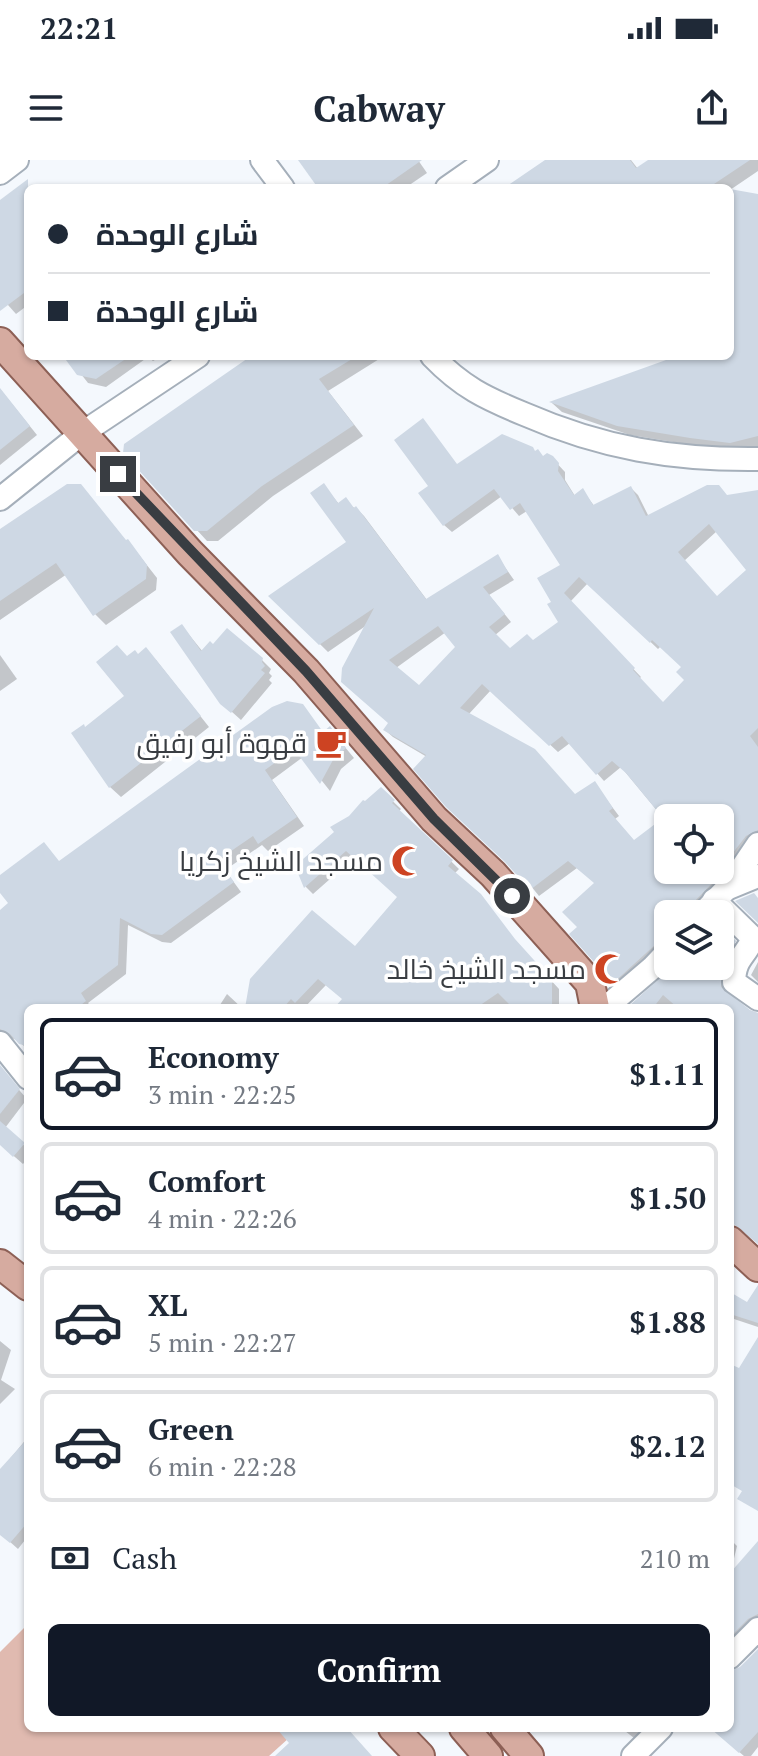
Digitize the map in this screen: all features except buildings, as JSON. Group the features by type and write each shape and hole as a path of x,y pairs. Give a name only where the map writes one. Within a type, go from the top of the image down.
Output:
{"main road":[{"path":"0,342 190,553 306,671 434,819 493,874 590,983 594,1004"},
{"path":"0,1244 24,1261"},
{"path":"734,1245 758,1267"},
{"path":"0,1264 24,1283"},
{"path":"397,1732 420,1756"},
{"path":"467,1732 488,1756"},
{"path":"508,1732 529,1756"}],"street":[{"path":"0,173 17,160"},
{"path":"262,160 280,184"},
{"path":"453,184 487,160"},
{"path":"0,499 81,434 192,360"},
{"path":"436,360 450,375 478,395 566,432 618,447 670,456 758,459"},
{"path":"715,900 758,844"},
{"path":"716,900 758,876"},
{"path":"734,920 753,938 750,947 737,961 734,982 758,999"},
{"path":"610,1004 654,966"},
{"path":"0,1043 24,1073"},
{"path":"734,1653 758,1629"},
{"path":"633,1756 656,1732"}],"shaded area":[{"path":"24,1628 24,1732 296,1732 269,1756 0,1756 0,1652"}],"place":[{"name":"قهوة أبو رفيق","path":"331,743"},
{"name":"مسجد الشيخ زكريا","path":"407,861"},
{"name":"مسجد الشيخ خالد","path":"610,969"}],"route":[{"path":"118,474 190,553 306,671 434,819 512,896"}]}
